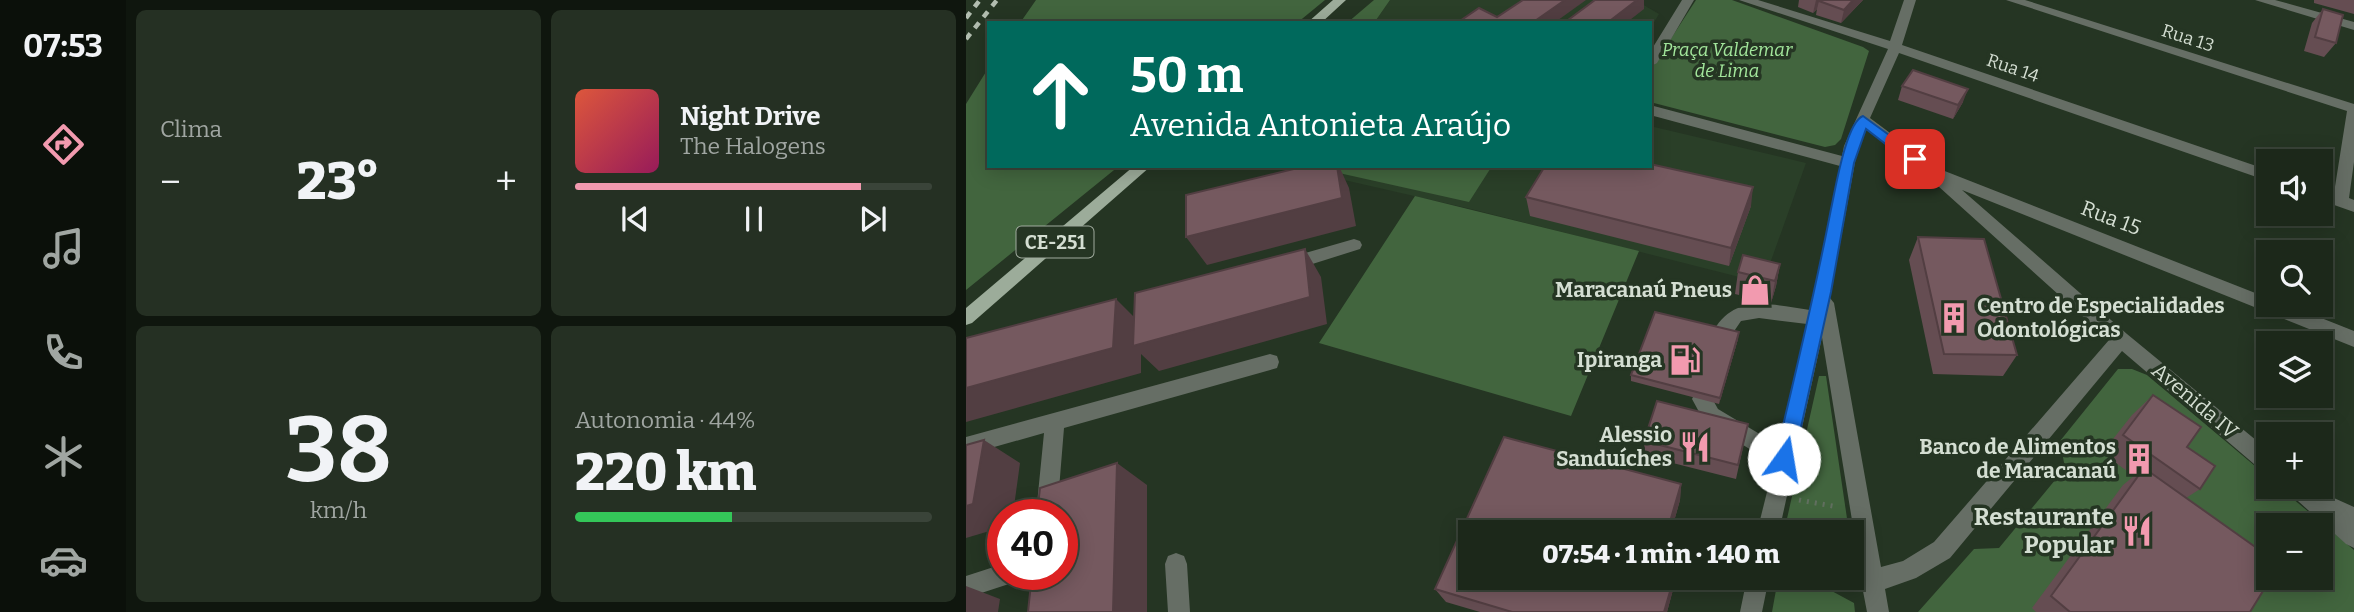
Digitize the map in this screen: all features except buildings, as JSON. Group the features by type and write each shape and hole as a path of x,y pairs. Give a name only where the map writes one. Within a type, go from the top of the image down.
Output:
{"main road":[{"path":"1315,21 1340,0"},
{"name":"CE-251","path":"966,318 1142,168"}],"street":[{"path":"1652,60 1688,0"},
{"name":"Rua 14","path":"1745,0 1895,47 2256,172"},
{"path":"1771,520 1823,292 1847,163 1895,47 1910,0"},
{"name":"Rua 13","path":"2012,0 2354,109"},
{"path":"2260,0 2354,26"},
{"path":"2347,204 2354,109"},
{"path":"1652,111 1847,163"},
{"name":"Rua 15","path":"1863,120 1932,172 2354,338"},
{"name":"Avenida IV","path":"1932,172 2121,339 2256,453"},
{"path":"1276,268 1354,245"},
{"path":"1823,292 1875,581 1878,612"},
{"path":"1721,334 1736,315 1759,312 1817,318"},
{"path":"1864,580 1875,581 1914,570 1942,551 2121,339"},
{"path":"966,446 1270,362"},
{"path":"1702,399 1711,415 1784,459"},
{"path":"1048,499 1055,423"},
{"path":"2310,499 2354,537"},
{"path":"2317,499 2354,517"},
{"path":"1177,564 1179,612"},
{"path":"966,587 987,580"},
{"path":"1751,612 1756,590"}],"path":[{"path":"1791,499 1846,509"}],"shaded area":[{"path":"1390,0 1635,0 1659,14 1652,26 1652,21 1375,21"},
{"path":"1652,126 1806,163 1763,283 1471,209 1292,168 1652,168"}],"green space":[{"path":"1036,0 1325,0 1299,21 1021,21"},
{"path":"1374,0 1390,0 1375,21 1349,21"},
{"name":"Praça Valdemar de Lima","path":"1696,0 1732,0 1869,51 1841,139 1835,145 1825,147 1652,103 1652,68"},
{"path":"987,70 987,168 1117,168 966,290 966,104"},
{"path":"1332,168 1491,168 1469,202 1330,171"},
{"path":"1415,196 1639,251 1571,416 1319,343"},
{"path":"2118,369 2132,369 2147,375 2256,467 2256,499 2293,499 2310,513 2256,513 2256,590 2333,590 2333,532 2354,550 2354,612 1918,612 1974,549 1999,548 2065,468 2060,441"},
{"path":"1819,376 1826,376 1847,520 1787,520"},
{"path":"1776,590 1830,590 1854,603 1855,612 1772,612"}],"railway":[{"path":"966,18 980,0"},
{"path":"966,39 997,0"}],"place":[{"name":"Maracanaú Pneus","path":"1755,290"},
{"name":"Centro de Especialidades Odontológicas","path":"1954,318"},
{"name":"Ipiranga","path":"1685,360"},
{"name":"Alessio Sanduíches","path":"1695,447"},
{"name":"Banco de Alimentos de Maracanaú","path":"2139,459"},
{"name":"Restaurante Popular","path":"2137,531"}],"route":[{"path":"1784,459 1823,292 1847,163 1863,120 1915,159"}]}
